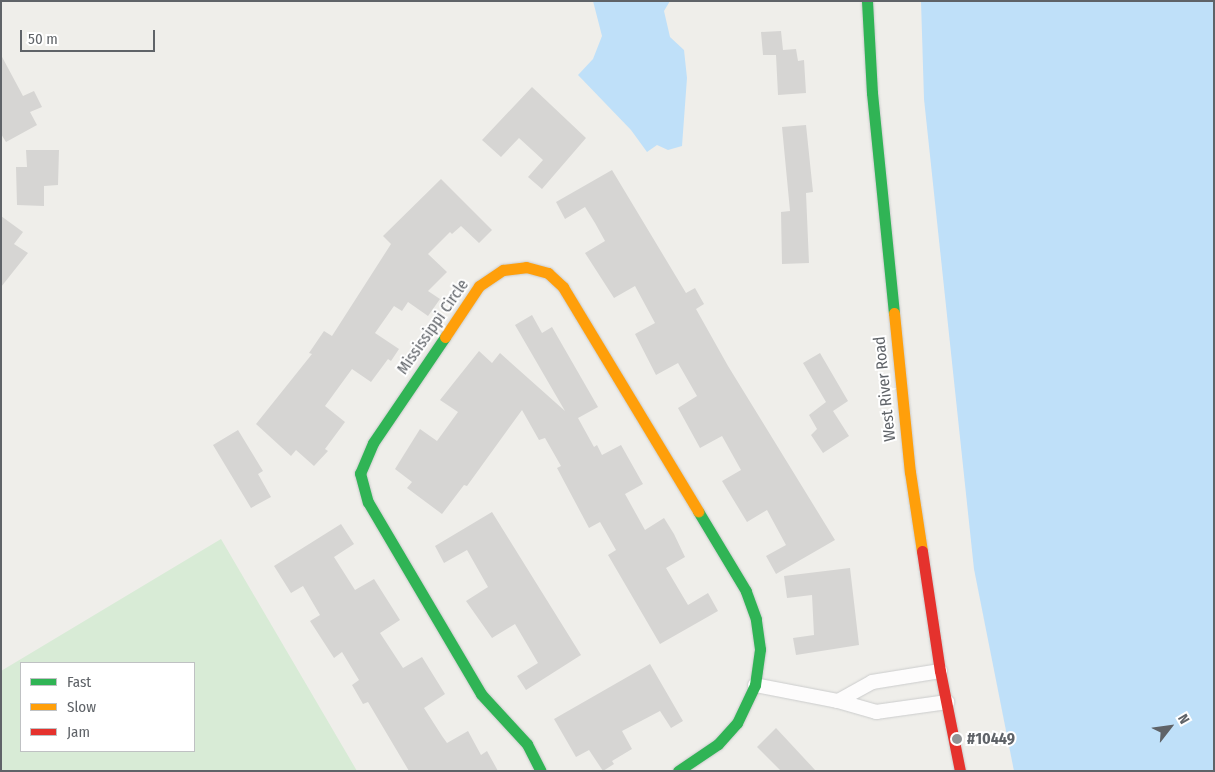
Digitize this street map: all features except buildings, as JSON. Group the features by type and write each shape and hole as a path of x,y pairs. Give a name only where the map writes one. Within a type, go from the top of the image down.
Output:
{"street":[{"name":"West River Road","path":"867,1 905,423 940,671 960,771"},
{"name":"Mississippi Circle","path":"541,771 527,744 480,694 368,502 360,473 373,443 479,286 503,270 526,267 548,273 563,287 746,591 756,619 760,649 755,686 737,723 718,744 678,771"},
{"path":"838,701 872,682 940,671"},
{"path":"755,686 838,701 876,712 947,702"}],"green space":[{"path":"221,539 357,771 1,771 1,671"}],"water":[{"path":"593,1 670,1 664,11 670,37 684,50 687,78 682,146 668,150 657,145 647,152 631,130 578,75 593,59 602,36"},
{"path":"921,1 1214,1 1214,771 1014,771 974,569 924,99"}],"traffic: fast":[{"path":"867,1 872,93 894,313"},
{"path":"445,337 373,443 360,473 368,502 481,694 527,744 541,771"},
{"path":"678,771 718,744 737,723 755,685 760,649 756,619 746,591 698,511"}],"traffic: slow":[{"path":"445,337 479,286 503,270 526,267 548,273 563,287 698,511"},
{"path":"894,313 910,472 922,551"}],"traffic: jam":[{"path":"922,551 940,671 960,771"}],"place":[{"name":"#10449","path":"957,739"}]}
